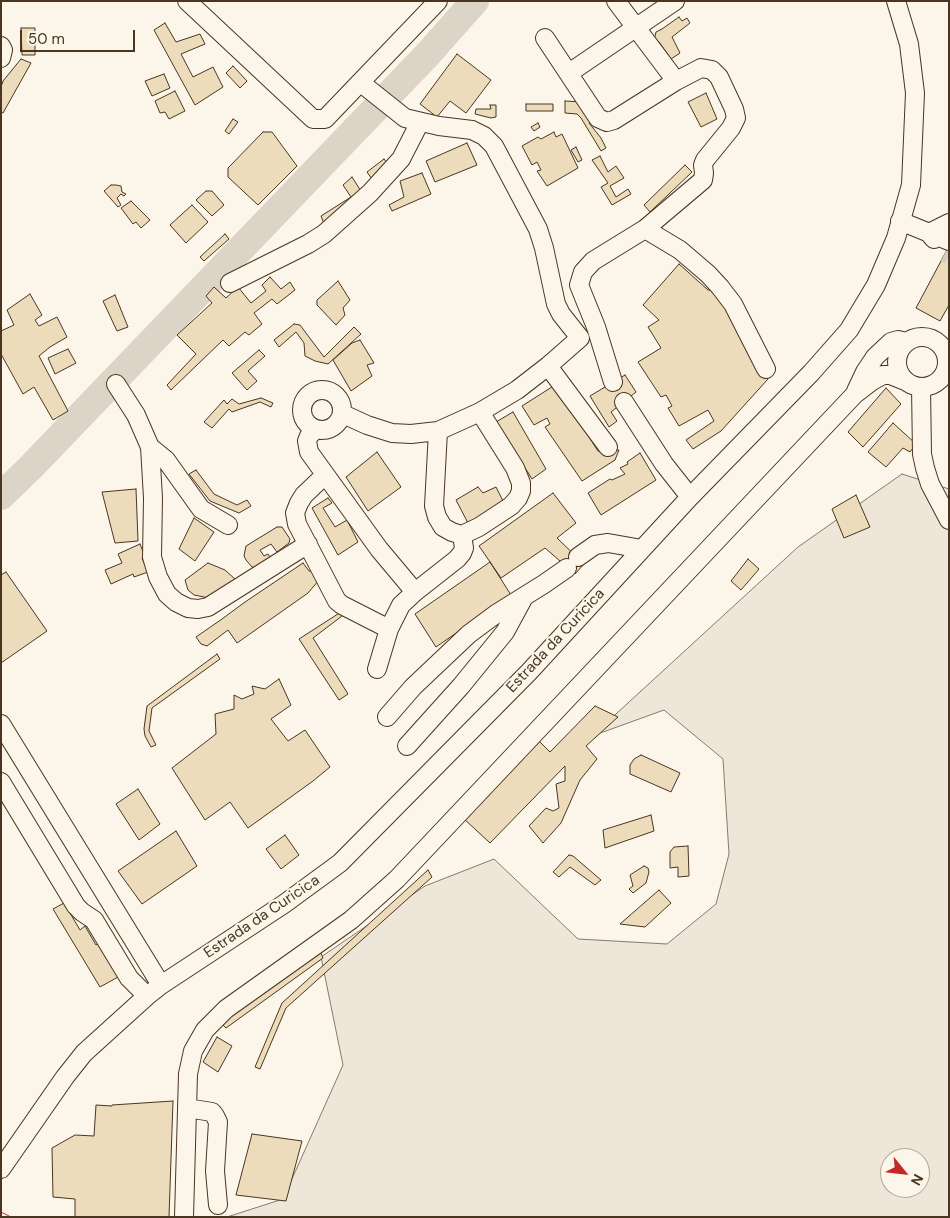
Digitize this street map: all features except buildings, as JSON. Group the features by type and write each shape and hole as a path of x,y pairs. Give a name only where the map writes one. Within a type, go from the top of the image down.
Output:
{"street":[{"path":"187,1 313,119 326,119 365,86 438,1"},
{"path":"616,1 676,81"},
{"path":"569,74 675,1"},
{"name":"Estrada da Curicica","path":"1,1169 64,1077 84,1053 161,985 284,904 340,863 529,672 690,497 811,373 849,330 876,285 896,238 911,185 915,93 909,44 896,1"},
{"path":"546,38 598,118 607,122 614,120 676,81 701,68 712,70 719,77 734,109 736,118 732,128 703,165 703,180 645,229 593,261 583,272 579,285 596,327 613,382"},
{"path":"1,46 3,50 1,58"},
{"path":"365,86 405,118 472,130 484,136 494,146 538,229 556,304 561,314 580,338"},
{"path":"230,283 324,234 370,193 401,159 420,122"},
{"path":"900,221 929,233 947,247"},
{"path":"929,233 949,223"},
{"path":"645,229 680,250 720,287 732,304 766,369"},
{"path":"343,414 367,425 392,433 411,434 438,431 480,412 517,390 596,327"},
{"path":"184,1217 188,1074 193,1051 205,1030 226,1009 351,920 397,879 854,394 883,375 890,375 913,384 930,386 937,382 948,366 944,350 939,343 940,337 914,338 900,348 897,365 900,374 913,384 925,468 930,484 949,520"},
{"path":"854,394 875,357 891,342 898,340 906,342"},
{"path":"548,366 608,447"},
{"path":"116,384 136,415 150,447 153,498 152,557 158,577 167,594 176,602 188,608 208,607 308,544"},
{"path":"324,390 335,394 342,403 343,414 337,425 327,430 315,430 306,423 302,412 304,401 313,392 324,390"},
{"path":"624,402 664,464 690,497"},
{"path":"438,431 434,506 437,517 444,527 462,535 479,527 511,506 521,491 521,483 515,468 480,412"},
{"path":"315,430 307,441 309,452 379,549 415,592"},
{"path":"150,447 166,460 201,509 228,525"},
{"path":"325,475 299,502 296,513 297,524 336,601 342,606 389,629"},
{"path":"377,669 389,629 401,605 457,559 464,548 462,535"},
{"path":"387,717 413,687 469,634 573,563 595,545 608,543 642,549"},
{"path":"406,746 461,686 505,632 524,596"},
{"path":"1,724 161,985"},
{"path":"1,782 76,906 94,920 129,978 147,996"},
{"path":"187,1108 212,1112 218,1122 215,1171 218,1205"}],"shaded area":[{"path":"902,474 949,489 949,1217 227,1217 283,1199 343,1065 321,957 425,886 494,859 578,939 667,944 716,904 729,854 723,759 664,710 592,736 798,547"}],"waterway":[{"path":"1,496 428,54 475,1"}],"tunnel":[{"path":"945,253 949,255"}],"power":[{"path":"1,1212 11,1217"}]}
